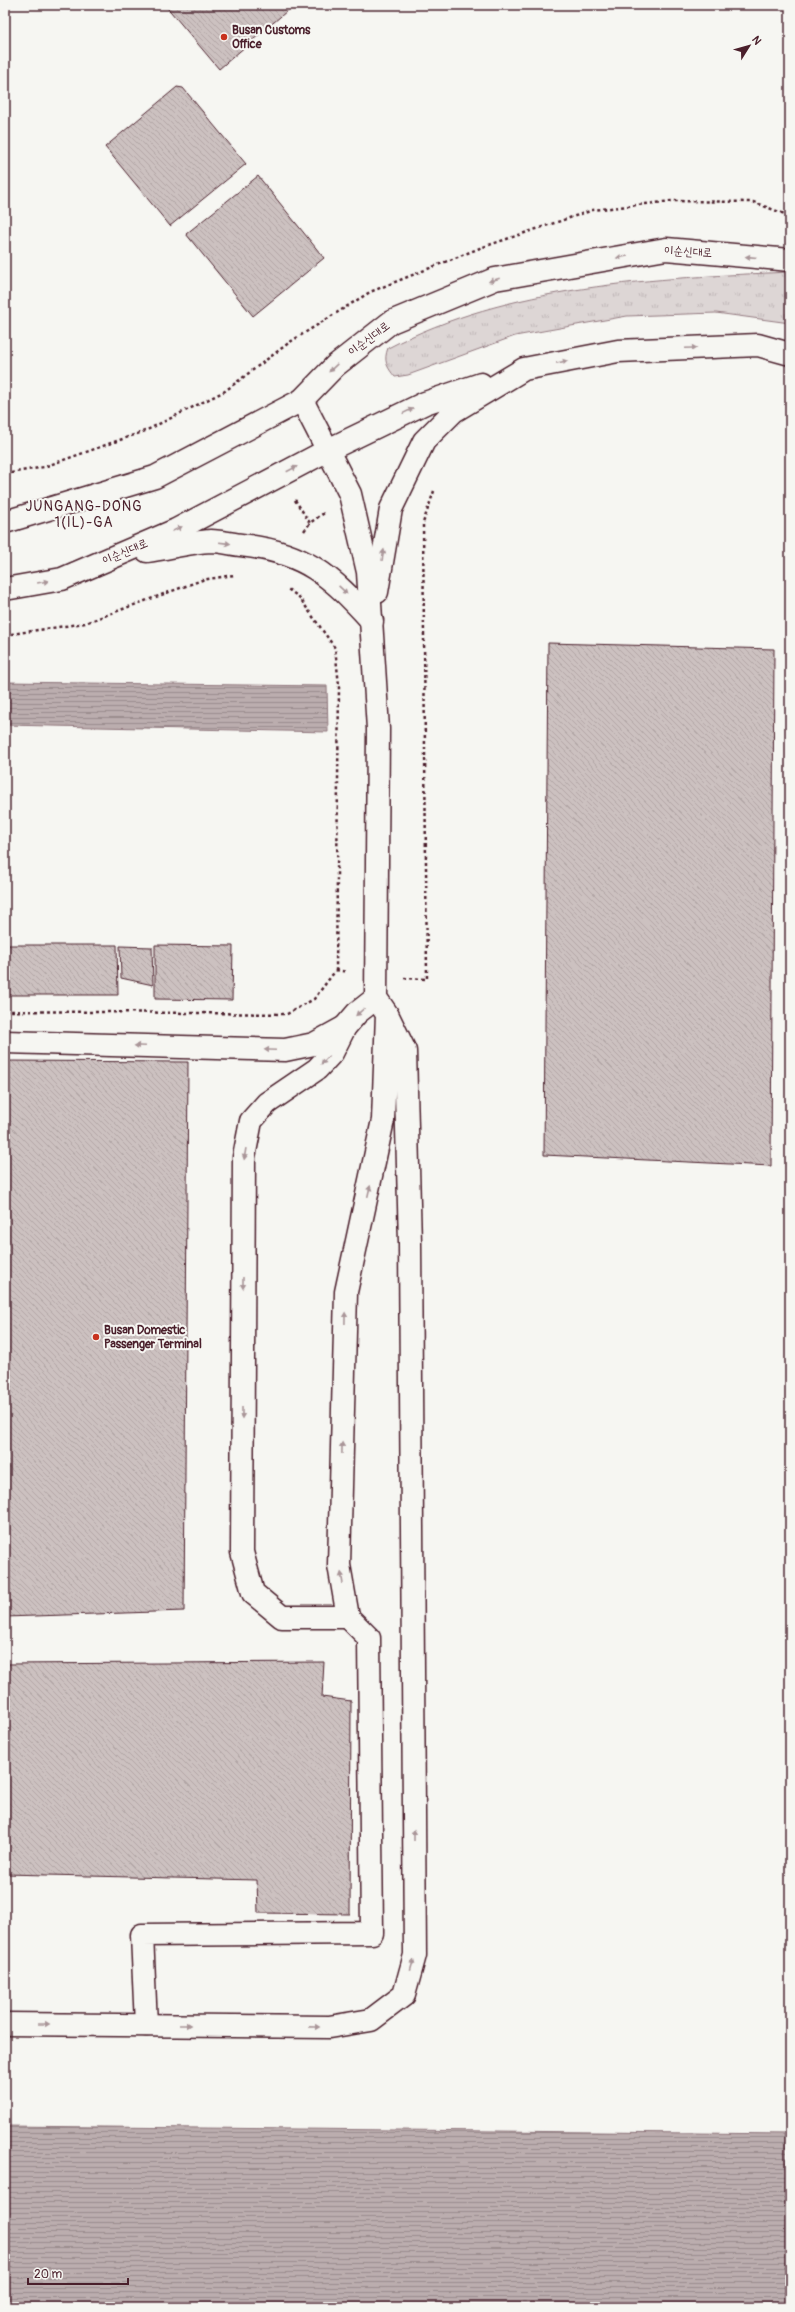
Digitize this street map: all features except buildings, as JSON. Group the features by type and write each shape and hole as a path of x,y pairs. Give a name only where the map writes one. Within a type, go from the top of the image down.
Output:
{"street":[{"name":"이순신대로","path":"5,522 155,477 302,400 334,366 391,322 495,280 666,249 790,260"},
{"path":"372,621 392,509 424,441 454,411 524,369 618,351 758,345 790,354"},
{"name":"이순신대로","path":"5,589 62,579 176,530 328,450 425,403 524,369"},
{"path":"146,2025 142,1935 372,1933 369,1638 348,1617 340,1565 346,1292 383,1120 382,1006 376,976 378,729 368,572 350,494 302,400"},
{"path":"117,555 212,541 254,546 289,554 316,568 343,590 372,621"},
{"path":"348,1617 282,1617 253,1593 242,1552 244,1157 251,1121 267,1102 317,1069 332,1053 345,1027 357,1014 382,1006"},
{"path":"5,2024 329,2027 371,2020 404,1995 415,1956 410,1243 405,1051 382,1006"},
{"path":"5,1042 285,1050 314,1044 345,1027"}],"path":[{"path":"336,970 376,976 427,979 423,523 436,485"},
{"path":"291,494 310,523"},
{"path":"302,535 310,523 324,512"},
{"path":"5,635 85,623 202,580 237,574"},
{"path":"5,1011 287,1014 314,999 336,970 339,685 336,648 299,597 283,585"}],"green space":[{"path":"790,272 790,323 716,313 627,316 515,336 408,375 395,377 386,360 388,348 434,327 483,310 533,298 636,282 739,274"}],"shaded area":[{"path":"5,682 327,686 328,732 5,725"},
{"path":"5,2126 790,2134 790,2307 5,2307"}],"place":[{"name":"Busan Customs Office","path":"224,37"},
{"name":"Busan Domestic Passenger Terminal","path":"96,1337"}],"district":[{"name":"JUNGANG-DONG 1(IL)-GA","path":"84,514"}]}
